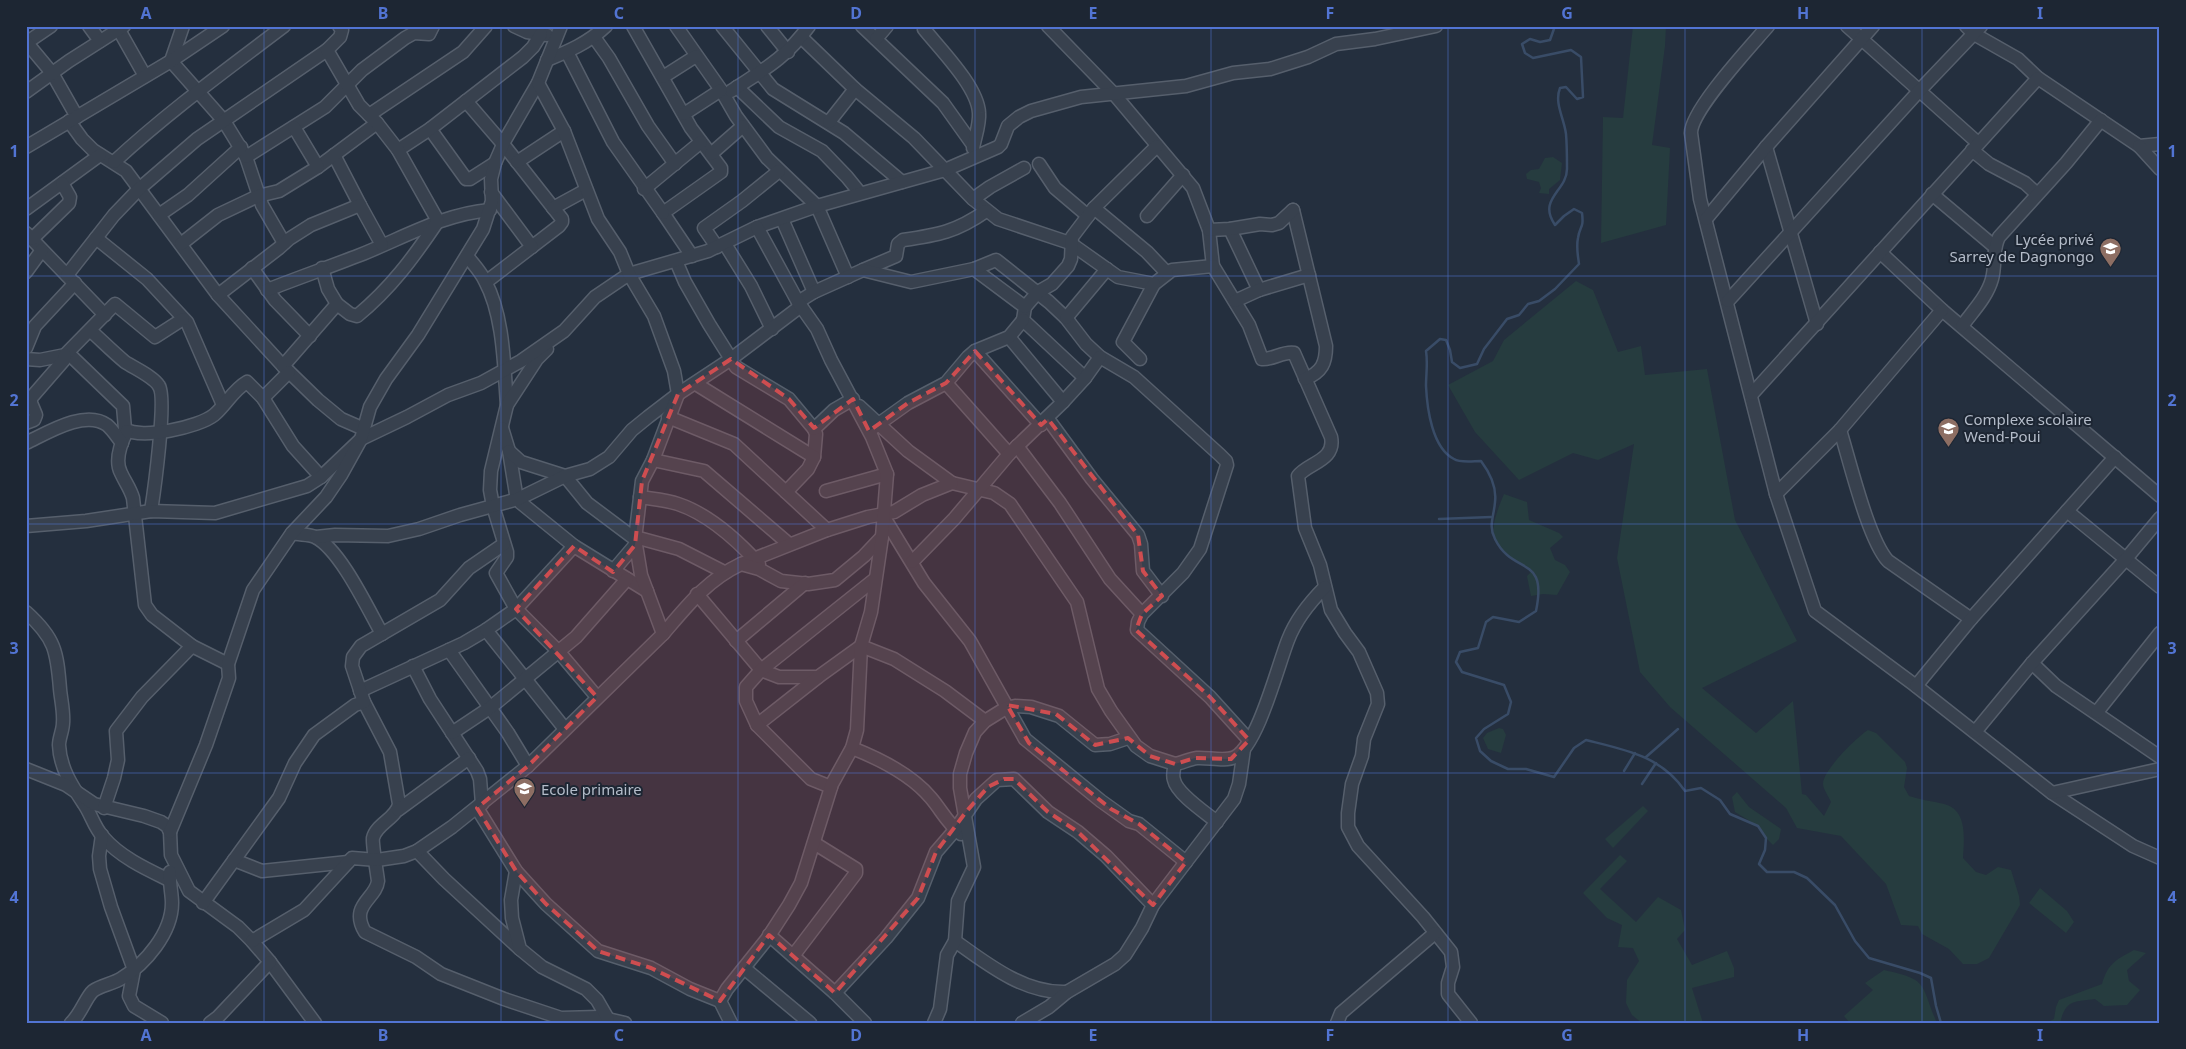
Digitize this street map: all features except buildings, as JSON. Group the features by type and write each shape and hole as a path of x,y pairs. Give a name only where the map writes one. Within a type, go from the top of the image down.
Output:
{"street":[{"path":"51,26 26,43 52,73 82,139 100,155 126,171 218,295 286,369 318,400 363,434"},
{"path":"89,26 100,41"},
{"path":"171,61 183,26"},
{"path":"26,147 171,61 223,26"},
{"path":"114,162 160,120 196,91 284,26"},
{"path":"26,348 35,326 71,279 81,255 114,215 139,189 197,139 327,50 340,37 342,30 339,26"},
{"path":"159,215 244,152 294,127 325,107 362,70 405,38 414,33 427,35 433,26"},
{"path":"182,244 218,215 258,196 279,191 318,167 373,119 462,52 486,26"},
{"path":"514,26 527,32 541,34 559,31"},
{"path":"547,60 567,52 594,37 606,26"},
{"path":"633,26 701,142 721,168 721,172 663,213"},
{"path":"676,26 723,93 743,126 779,171 817,206 848,277"},
{"path":"722,26 773,88 828,122 861,146 902,182"},
{"path":"767,26 788,52"},
{"path":"684,114 737,87 774,64 788,52 808,26"},
{"path":"862,26 943,103 973,145"},
{"path":"876,39 887,26"},
{"path":"1048,26 1114,94 1184,175 1196,195 1209,230 1212,266 1249,325 1263,360 1289,352 1294,353 1306,379 1332,443 1331,448 1320,461 1304,468 1298,476 1305,528 1318,557 1331,610 1359,652 1377,693 1378,704 1364,739 1362,756 1352,784 1348,827 1358,846 1450,952 1453,967 1448,983 1448,994 1471,1023"},
{"path":"507,405 538,359 595,297 629,274 692,256 721,245 757,227 817,206 946,170 1000,146 1008,126 1019,117 1031,111 1081,98 1186,86 1233,73 1270,69 1308,57 1336,44 1375,39 1436,26"},
{"path":"1768,26 1731,69 1697,114 1691,127 1700,199 1752,394 1776,494 1815,611 1916,686 2052,793 2133,846 2159,856"},
{"path":"1846,26 1919,90 1975,147 1988,164 2013,175 2037,194"},
{"path":"1706,219 1766,147 1873,26"},
{"path":"923,27 974,96 980,115 970,160"},
{"path":"26,92 121,28 145,76"},
{"path":"1728,301 1791,234 1974,29 2018,59 2038,78 2139,146 2160,169"},
{"path":"71,1023 83,1009 94,991 120,980 134,970 148,956 170,918 172,904 169,880 170,832 212,729 229,678 228,664 254,590 292,533 326,497 363,434 370,407 386,378 418,335 483,229 490,210 491,179 495,164 503,144 539,79 559,31"},
{"path":"398,150 430,129 533,47 541,34"},
{"path":"594,37 609,58 648,126 675,164"},
{"path":"801,37 855,89 914,138 986,212 998,220 1070,243 1118,277 1154,284"},
{"path":"533,47 539,79 564,131 598,219 620,252 629,274 654,316 674,371 678,394 653,460 642,481 635,540 641,575 663,634"},
{"path":"327,50 359,105 398,150 438,221"},
{"path":"567,52 608,135 692,256"},
{"path":"663,77 696,56"},
{"path":"171,61 224,120 244,152 258,196 284,243"},
{"path":"1752,394 2038,78"},
{"path":"737,87 779,126 822,151 847,176 860,193"},
{"path":"828,122 855,89"},
{"path":"466,101 518,162 562,222 486,282"},
{"path":"1962,326 1984,296 1992,279 1995,246 1999,237 2066,163 2101,120"},
{"path":"711,154 743,126"},
{"path":"294,127 318,167"},
{"path":"430,129 466,179 470,179 495,164"},
{"path":"518,162 564,131"},
{"path":"644,188 701,142"},
{"path":"2139,146 2160,144"},
{"path":"874,428 908,403 946,383 975,351 1008,337 1038,292 1052,284 1068,266 1071,259 1070,243 1072,237 1091,212 1157,146"},
{"path":"1766,147 1816,324"},
{"path":"26,209 33,202 100,155"},
{"path":"334,155 382,246"},
{"path":"1039,164 1055,188 1147,252 1167,272"},
{"path":"974,199 990,187 1024,168"},
{"path":"772,328 750,286 721,245 704,228 779,171"},
{"path":"1147,216 1184,175"},
{"path":"62,183 70,197 70,203 29,236 105,315"},
{"path":"553,208 586,190"},
{"path":"491,192 532,247"},
{"path":"1932,194 1995,246"},
{"path":"218,295 284,243 311,225 360,205"},
{"path":"267,290 382,246 438,221 490,210"},
{"path":"1209,230 1279,223 1293,210 1326,346 1326,355 1320,372 1306,379"},
{"path":"292,533 316,537 335,534 388,536 419,529 518,499 565,476 601,464 609,458 632,430 678,394 696,384 772,328 814,292 896,256 898,244 903,240 940,235 967,224 986,212"},
{"path":"782,219 814,292"},
{"path":"322,268 328,289 337,304 350,314 357,316 380,298 399,276 438,221"},
{"path":"757,227 800,304 817,329 831,360 853,400 874,428 952,482 994,493 1010,504 1077,602 1098,689 1128,738 1150,756 1175,764 1195,758 1232,758 1247,744"},
{"path":"1230,229 1259,290"},
{"path":"96,238 147,279 189,326 223,405"},
{"path":"26,272 42,250"},
{"path":"1880,252 1942,310 2160,496"},
{"path":"467,256 486,282 502,338 507,405 491,471 490,490 507,556 496,573 516,609 559,652 597,697"},
{"path":"863,270 911,282 974,269 996,260 1038,292 1066,318 1086,344 1100,356 1134,378 1227,463 1200,549 1188,567 1162,596 1142,614 1137,626 1138,632 1210,697 1247,744"},
{"path":"676,261 706,319 736,366 789,399 814,429 816,434 814,457 808,469 786,492"},
{"path":"1140,359 1123,342 1154,284 1167,272 1212,266"},
{"path":"252,268 267,290 310,336"},
{"path":"974,269 1024,314 1085,378"},
{"path":"1066,318 1107,269"},
{"path":"1235,301 1259,290 1309,275"},
{"path":"26,423 34,420 36,415 30,401 31,398 67,354 116,304 157,337 182,318"},
{"path":"263,398 337,304"},
{"path":"1776,494 1840,430 1942,310"},
{"path":"91,330 124,361 160,386 162,403 157,471 151,512"},
{"path":"26,526 86,521 151,512 215,514 307,486 321,477 363,434 407,418 448,395 481,384 564,331"},
{"path":"1008,337 1063,402"},
{"path":"975,351 1044,422 1138,535 1141,544 1143,571 1162,596"},
{"path":"26,359 40,360 67,354"},
{"path":"67,354 123,406 125,437 118,466 131,490 146,605 152,615 192,646 228,664"},
{"path":"912,562 954,519 978,488 1013,450 1044,422 1085,378 1100,356"},
{"path":"26,443 83,419 95,420 125,437 176,430 198,424 216,414 247,382 263,398 293,446 321,477"},
{"path":"946,383 1013,450 1060,503 1110,579 1142,614"},
{"path":"696,384 814,457"},
{"path":"814,429 834,410 853,400"},
{"path":"668,417 734,444 827,530"},
{"path":"502,427 518,499 574,546 647,591"},
{"path":"720,1001 790,905 801,883 831,787 852,748 857,730 861,646 871,612 885,517 887,474 874,428"},
{"path":"1840,430 1864,508 1882,553 1888,561 1971,619"},
{"path":"509,452 521,462 565,476 587,503 635,540 678,548 724,572"},
{"path":"1916,686 1971,619 2115,457"},
{"path":"653,460 704,471 789,544"},
{"path":"826,491 887,474"},
{"path":"252,941 304,910 352,858 376,860 404,856 417,851 480,806 528,766 663,634 697,594 724,572 754,558 827,530 868,517 885,517 922,495 952,482"},
{"path":"640,497 691,509 728,535 769,574"},
{"path":"2067,511 2160,587"},
{"path":"885,517 924,583 970,641 1006,708 1029,743 1101,801 1129,820 1139,824 1186,862"},
{"path":"1975,732 2032,663 2125,560 2160,518"},
{"path":"316,537 339,562 382,634"},
{"path":"741,564 769,574 781,581 805,583 834,580 864,556 882,538"},
{"path":"613,571 635,540"},
{"path":"398,810 397,786 390,752 362,696 352,666 352,657 361,646 440,600 469,568 504,544"},
{"path":"203,903 279,798 295,763 314,735 355,705 362,696 413,666 449,650 486,630 516,609 574,546"},
{"path":"452,733 490,707 559,652 591,623 627,579"},
{"path":"831,787 811,779 757,725 746,701 746,687 761,670 875,579"},
{"path":"736,640 805,583"},
{"path":"1022,1023 1067,992 1115,964 1125,954 1153,905 1217,822 1237,792 1247,744 1268,699 1288,640 1298,618 1306,606 1325,587"},
{"path":"697,594 761,670 779,677 818,677"},
{"path":"26,612 43,628 53,643 58,661 63,724 59,743 62,765 73,790 85,805 102,836 125,856 169,880"},
{"path":"486,630 565,730"},
{"path":"2097,712 2160,633"},
{"path":"104,808 118,760 116,731 142,697 192,646"},
{"path":"757,725 861,646"},
{"path":"861,646 894,659 945,691 985,721"},
{"path":"449,650 490,707 528,766"},
{"path":"2032,663 2056,686 2097,712 2160,757"},
{"path":"413,666 430,699 469,758 480,779 480,806 516,871 546,904 598,951 652,968 690,989 720,1001 731,1023"},
{"path":"934,1023 940,1009 947,955 954,941 958,901 974,867 968,840 966,812 960,788 960,774 975,732 985,721 1006,708 1015,706 1032,707 1056,714 1094,745 1110,744 1128,738"},
{"path":"852,748 887,764 909,778 931,798 943,817 955,830 968,840"},
{"path":"469,758 398,810 375,832 372,839 378,886 363,904 361,925 365,932 416,957 441,974 504,999 561,1018 608,1018 625,1023"},
{"path":"1175,764 1173,778 1176,785 1193,803 1217,822"},
{"path":"26,769 66,785 94,804 104,808 144,816 161,822 170,832"},
{"path":"2052,793 2160,769"},
{"path":"835,992 886,938 918,898 936,852 955,830 976,799 997,780 1014,779 1048,812 1078,832 1106,856 1153,905"},
{"path":"102,836 99,856 100,869 134,970 129,996 142,1018 162,1023"},
{"path":"793,956 856,873 856,869 814,843"},
{"path":"417,851 444,880 542,967 586,989 597,1000 608,1018"},
{"path":"171,855 189,891 238,927 252,941 315,1023"},
{"path":"234,860 262,871 348,862"},
{"path":"516,871 511,900 512,918 520,949"},
{"path":"1338,1023 1341,1013 1384,974 1435,933"},
{"path":"769,935 835,992 865,1023"},
{"path":"954,941 980,959 1020,982 1053,993 1067,992"},
{"path":"210,1023 270,962"},
{"path":"744,968 810,1023"}],"highlighted area":[{"path":"975,351 1041,425 1048,419 1138,535 1143,571 1162,596 1142,614 1136,630 1210,697 1249,740 1231,759 1195,758 1175,764 1150,756 1128,738 1095,745 1056,714 1007,705 1029,743 1111,809 1139,824 1186,862 1153,905 1078,832 1048,812 1014,779 1004,779 988,787 966,812 936,852 918,898 835,993 769,935 720,1001 651,968 598,951 546,904 516,871 477,808 528,766 597,697 516,609 574,546 613,572 635,545 642,481 678,394 731,359 789,399 814,428 853,399 869,431 908,403 946,383"}],"green space":[{"path":"1633,26 1666,26 1652,145 1670,148 1666,225 1601,243 1603,117 1623,118"},
{"path":"1553,157 1562,163 1560,180 1549,189 1549,194 1539,193 1541,188 1539,182 1527,179 1526,174 1531,170 1539,169 1545,158"},
{"path":"1576,281 1593,290 1618,352 1641,346 1645,375 1707,369 1735,520 1797,641 1702,688 1756,733 1793,701 1802,794 1806,795 1824,816 1831,802 1823,784 1828,771 1848,747 1868,730 1876,733 1905,762 1907,768 1904,787 1909,796 1944,804 1952,807 1957,812 1963,826 1963,858 1976,872 1986,875 1998,867 2011,870 2020,905 1989,958 1977,964 1963,964 1949,949 1922,934 1918,926 1901,925 1886,884 1841,836 1797,828 1786,808 1670,707 1640,672 1617,558 1634,444 1598,460 1573,453 1519,480 1475,432 1448,385 1493,361 1504,340"},
{"path":"1504,494 1527,502 1529,520 1559,533 1563,537 1550,548 1555,560 1565,565 1570,572 1557,595 1543,594 1531,596 1527,576 1532,571 1500,548 1494,532 1494,522"},
{"path":"1499,728 1503,729 1506,735 1501,753 1488,749 1483,738 1487,733"},
{"path":"1737,792 1749,807 1781,829 1779,839 1773,845 1758,826 1735,812 1732,797"},
{"path":"1643,806 1648,811 1613,848 1605,839"},
{"path":"1620,855 1627,861 1600,889 1636,922 1658,897 1681,910 1685,930 1677,939 1692,965 1727,951 1734,968 1734,977 1692,988 1703,1023 1642,1023 1632,1015 1626,1003 1627,980 1639,961 1633,948 1618,947 1622,925 1607,918 1583,893"},
{"path":"2040,888 2067,911 2074,922 2066,933 2029,903"},
{"path":"2134,950 2146,953 2127,970 2129,981 2140,990 2127,1005 2104,1006 2095,999 2076,1002 2068,1006 2062,1015 2060,1023 2046,1023 2054,1019 2059,1000 2102,984 2110,967"},
{"path":"1884,970 1917,981 1925,992 1937,1023 1850,1023 1844,1016 1873,990 1865,983"}],"waterway":[{"path":"1555,26 1550,40 1540,42 1530,39 1522,44 1525,53 1533,58 1571,50 1581,57 1583,97 1577,99 1566,87 1560,88 1558,94 1566,134 1567,169 1566,177 1549,208 1550,216 1555,225 1574,209 1582,213 1582,225 1577,245 1579,264 1555,289 1539,301 1528,304 1519,315 1507,319 1484,349 1477,364 1460,368 1452,362 1446,340 1440,339 1426,351 1426,386 1429,416 1440,446 1454,459 1481,461 1490,475 1495,491 1492,525 1495,539 1502,550 1533,573 1537,581 1536,611 1519,622 1493,617 1486,622 1478,648 1460,652 1456,662 1462,672 1504,685 1511,702 1508,714 1484,729 1476,738 1480,751 1491,761 1508,769 1526,769 1554,777 1574,748 1586,740 1629,751 1654,762 1675,779 1685,791 1701,788 1720,800 1730,814 1758,826 1766,838 1765,850 1759,864 1767,872 1794,872 1807,878 1835,905 1855,941 1869,958 1931,978 1941,1023"},
{"path":"1439,519 1491,517"},
{"path":"1646,757 1678,729"},
{"path":"1624,771 1635,753"},
{"path":"1642,784 1656,763"}],"place":[{"name":"Lycée privé Sarrey de Dagnongo","path":"2110,267"},
{"name":"Complexe scolaire Wend-Poui","path":"1948,447"},
{"name":"Ecole primaire","path":"525,808"}]}
